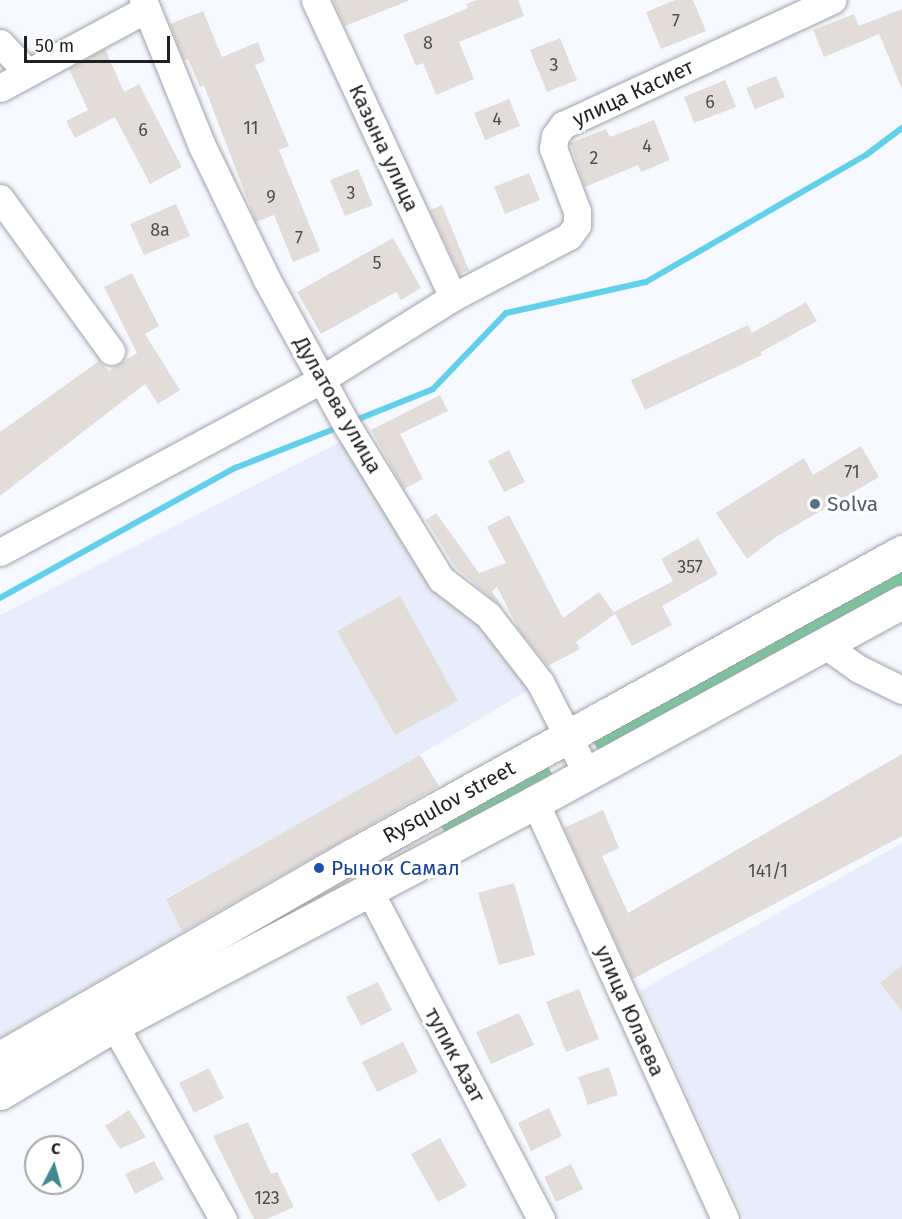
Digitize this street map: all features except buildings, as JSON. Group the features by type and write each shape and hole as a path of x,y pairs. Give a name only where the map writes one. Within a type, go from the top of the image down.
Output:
{"main road":[{"name":"Rysqulov street","path":"0,1058 568,736 902,552"},
{"name":"Rysqulov street","path":"0,1093 114,1025 535,802 902,602"}],"street":[{"name":"Казына улица","path":"315,0 453,297"},
{"name":"улица Касиет","path":"453,297 569,236 577,225 577,211 553,148 555,136 563,125 832,0"},
{"path":"0,88 144,4"},
{"name":"Дулатова улица","path":"144,4 202,146 266,278 322,379 441,579 488,615 540,682 586,774"},
{"path":"0,43 26,71"},
{"path":"0,198 111,351"},
{"path":"0,552 322,379 453,297"},
{"path":"825,645 859,669 902,690"},
{"name":"улица Юлаева","path":"535,802 725,1219"},
{"name":"тупик Азат","path":"369,890 541,1219"},
{"path":"114,1025 223,1219"}],"shaded area":[{"path":"346,439 443,590 505,633 535,686 352,795 166,898 182,932 0,1038 0,615"},
{"path":"902,843 902,1219 744,1219 640,991"}],"green space":[{"path":"902,570 902,586 598,750 591,738"},
{"path":"546,763 552,774 445,833 439,822"}],"waterway":[{"path":"351,422 433,389 506,313 646,282 866,155 902,128"},
{"path":"0,598 235,468 339,427"}],"place":[{"name":"Solva","path":"815,504"},
{"name":"Рынок Самал","path":"319,868"}]}
